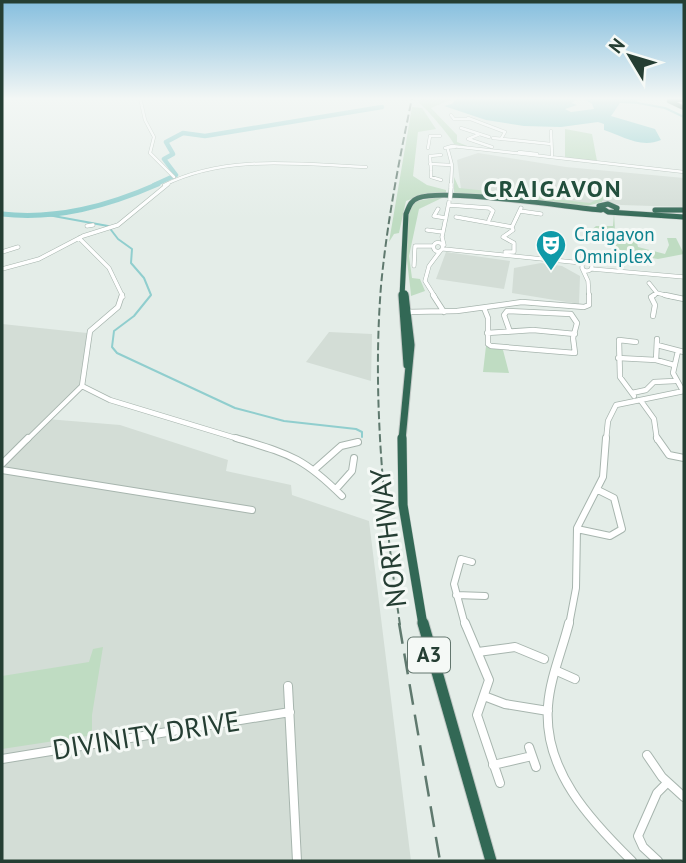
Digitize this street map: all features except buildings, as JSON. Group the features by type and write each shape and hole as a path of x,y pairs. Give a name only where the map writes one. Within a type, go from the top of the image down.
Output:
{"highway":[{"name":"NORTHWAY","path":"491,861 432,665 410,568 401,476 407,312 404,230 408,209 415,200 446,195 615,209"},
{"name":"A3","path":"615,209 684,210"},
{"name":"A3","path":"615,209 684,216"},
{"path":"407,312 420,312"}],"street":[{"path":"154,138 150,153 174,177"},
{"path":"430,138 429,147 534,153"},
{"path":"470,138 493,147"},
{"path":"494,138 551,144"},
{"path":"551,138 552,155"},
{"path":"522,142 523,154"},
{"path":"434,256 443,247 442,234 451,188 451,149"},
{"path":"505,152 684,172"},
{"path":"441,155 430,156 431,177 441,180"},
{"path":"2,269 44,257 79,238 111,228 174,177 214,167 263,162 366,167"},
{"path":"430,164 452,167"},
{"path":"449,205 489,208 493,211 489,220"},
{"path":"438,209 434,216 446,218"},
{"path":"488,249 514,252 514,243 503,237 513,230 520,210 541,214"},
{"path":"456,217 489,220 496,225 512,227"},
{"path":"89,225 89,234"},
{"path":"427,230 442,234"},
{"path":"442,234 434,246 434,256 425,281 444,312"},
{"path":"2,464 82,386 90,331 118,307 123,296 109,268 79,238"},
{"path":"414,266 415,246 434,246 684,277"},
{"path":"2,252 18,247"},
{"path":"407,312 472,310 520,302 587,306 587,275 582,266"},
{"path":"587,275 592,267"},
{"path":"648,284 657,293 684,299"},
{"path":"654,315 655,306 651,297 657,293"},
{"path":"484,308 488,318 488,344 496,348 575,353 577,323 571,314 514,310 504,315 510,331"},
{"path":"472,310 488,318"},
{"path":"486,333 510,331 575,334"},
{"path":"636,342 617,339 620,377 633,394 646,390 654,382 676,381"},
{"path":"632,861 587,815 565,780 555,755 548,710 577,587 577,529 598,490 606,464 610,415 616,405 684,391 676,381 674,365 681,352 657,342 656,360"},
{"path":"618,358 656,360 674,365"},
{"path":"82,386 110,400 285,453 315,469 342,496"},
{"path":"643,400 658,429 656,442 669,455 684,458"},
{"path":"315,469 341,446 358,442"},
{"path":"336,489 352,471 354,458"},
{"path":"2,470 252,510"},
{"path":"577,529 610,536 622,529 614,498 598,490"},
{"path":"472,562 461,559 454,584 489,680 477,715 500,783"},
{"path":"456,595 485,596"},
{"path":"478,652 515,647 536,650 544,659"},
{"path":"557,671 575,679"},
{"path":"288,686 297,861"},
{"path":"484,696 497,703 511,702 548,710"},
{"name":"DIVINITY DRIVE","path":"2,759 290,712"},
{"path":"493,765 530,752 536,768"},
{"path":"647,755 667,783 684,797"},
{"path":"658,861 643,847 639,836 657,793 667,783"}],"shaded area":[{"path":"478,153 566,167 684,178 684,207 621,205 602,201 593,204 461,189 457,160"},
{"path":"446,252 510,261 504,289 436,279"},
{"path":"541,263 562,266 580,276 579,304 512,293 514,268"},
{"path":"2,324 87,333 80,384 47,419 120,425 228,460 226,471 291,485 292,495 369,521 411,861 2,861"},
{"path":"329,332 372,334 371,381 306,362"}],"green space":[{"path":"407,138 417,138 413,176 427,185 446,190 446,194 427,193 406,201 399,233 394,234 389,242"},
{"path":"450,138 457,138 457,142 470,147 454,144"},
{"path":"565,138 593,138 597,161 565,158"},
{"path":"454,177 459,188 518,194 515,198 520,195 590,203 596,200 595,194 605,194 602,202 587,206 454,195"},
{"path":"446,196 419,209 409,256 412,278 420,279 425,291 411,296 406,245 407,218 417,201"},
{"path":"614,214 615,230 632,232 633,236 614,231 605,237 622,244 625,238 636,239 638,247 665,254 669,245 667,238 676,238 684,254 658,259 634,255 590,239 588,233 596,226 613,226"},
{"path":"486,346 503,350 509,373 483,372"},
{"path":"103,647 92,715 92,732 87,736 2,749 2,676 89,662 93,649"}],"water":[{"path":"626,138 661,140 646,143"}],"waterway":[{"path":"154,185 176,175 164,159 173,154 166,142 173,138"},
{"path":"2,214 62,213 101,205 158,184"},
{"path":"48,215 108,226 118,239 132,249 131,263 144,278 151,295 134,316 114,331 112,347 117,353 235,408 284,421 356,429 362,432 362,437"}],"railway":[{"path":"400,625 381,456 378,371 381,286 404,138"},
{"path":"399,623 440,861"}],"place":[{"name":"Craigavon Omniplex","path":"551,272"}],"district":[{"name":"CRAIGAVON","path":"553,189"}]}
